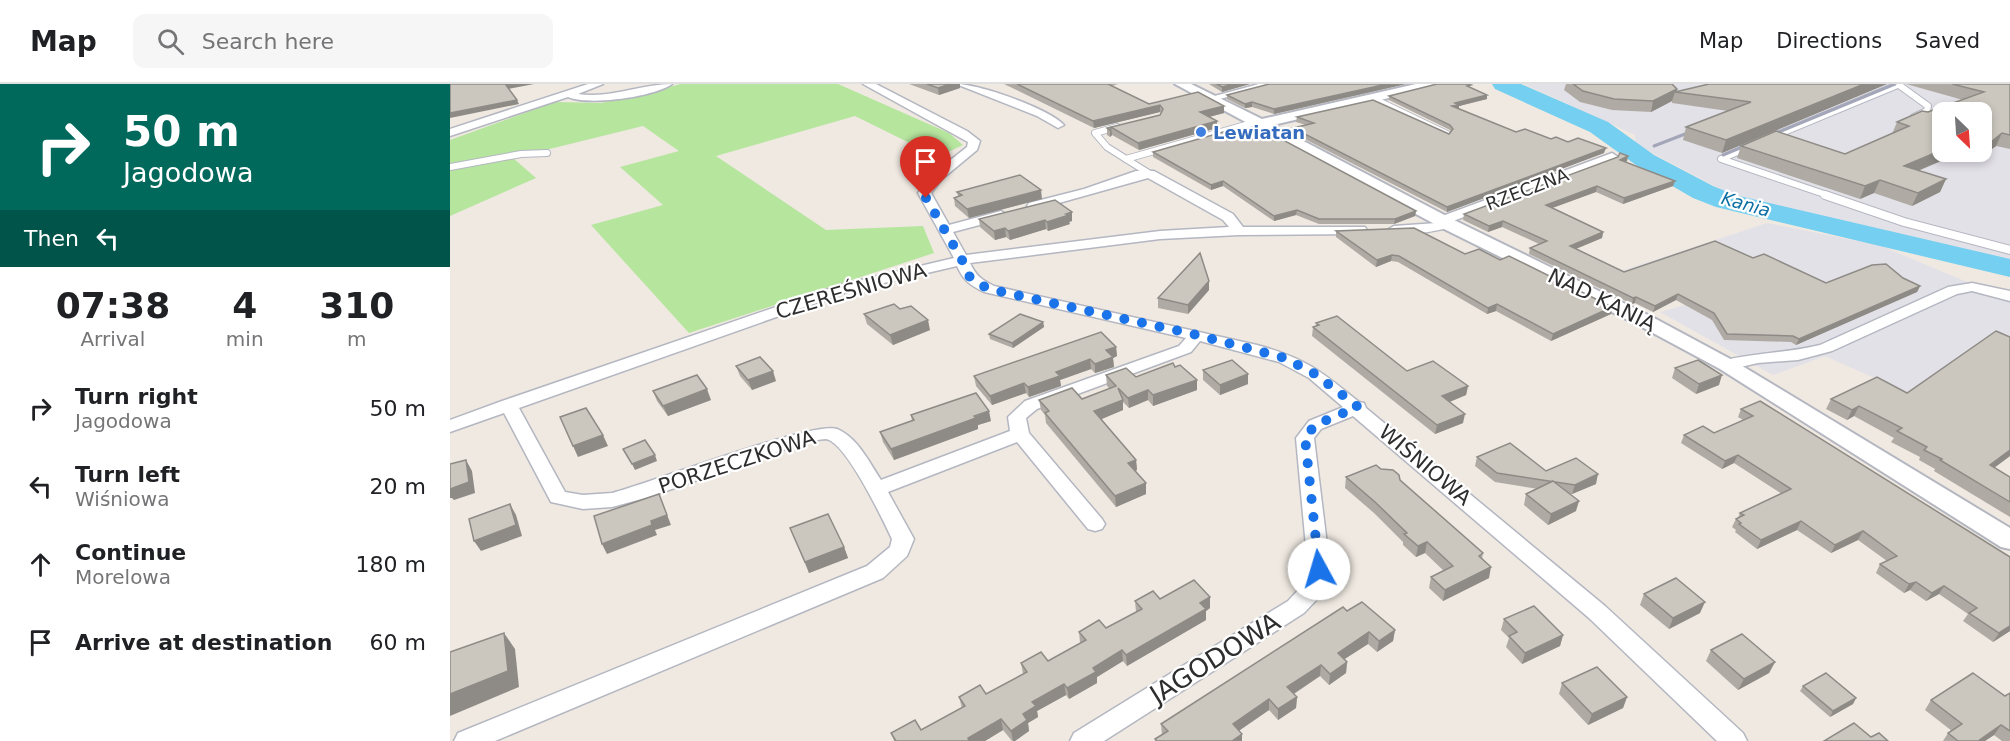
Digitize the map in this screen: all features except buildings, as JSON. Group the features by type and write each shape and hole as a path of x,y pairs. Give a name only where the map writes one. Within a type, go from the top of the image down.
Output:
{"street":[{"path":"450,133 598,84"},
{"path":"567,95 606,98 667,84"},
{"name":"WIŚNIOWA","path":"868,84 963,133 974,141 973,148 938,176 924,193 962,260 968,275 975,282 989,289 1197,335 1285,358 1315,374 1358,407 1597,612 1734,741"},
{"path":"961,84 1041,114 1058,124"},
{"name":"NAD KANIĄ","path":"1181,84 1212,98 1445,222 1647,322 1727,365 2010,540"},
{"path":"1212,98 1272,84"},
{"path":"1258,123 1432,84"},
{"name":"RZECZNA","path":"1445,222 1612,157"},
{"path":"945,230 1066,198 1140,174 1150,174 1228,217 1239,231"},
{"name":"CZEREŚNIOWA","path":"450,426 845,288 962,260 1107,240 1239,231 1407,230 1445,222"},
{"path":"1727,365 1758,358 1798,355 1826,348 1953,290 1972,286 2010,296"},
{"path":"1095,524 1020,434 1017,417 1031,405 1185,349 1197,335"},
{"name":"PORZECZKOWA","path":"508,405 558,497 583,502 612,500 800,438 830,433 846,442 877,489"},
{"name":"JAGODOWA","path":"1083,741 1296,607 1312,590 1319,569 1305,438 1315,425 1358,407"},
{"path":"466,741 875,572 899,551 903,539 877,489 1020,434"}],"lane":[{"path":"1763,141 1900,84 1928,106 1927,111 1914,117"},
{"path":"1372,98 1447,134"},
{"path":"1126,159 1258,123"},
{"path":"1127,125 1095,133 1107,147 1150,174"},
{"path":"1753,146 1721,159 1904,222 2010,250"},
{"path":"450,167 521,154 547,153"}],"shaded area":[{"path":"1524,84 2010,84 2010,262 1743,201 1635,144 1635,135"},
{"path":"1767,223 1879,245 2010,300 2010,399 1973,422 1825,356 1773,375 1660,312 1685,305 1621,271"}],"green space":[{"path":"681,84 838,84 949,133 963,145 938,157 855,116 716,156 826,230 923,226 934,253 689,333 591,225 663,205 620,167 679,151 643,126 513,158 536,178 450,216 450,140 555,102 601,103"}],"waterway":[{"name":"Kania","path":"1503,84 1599,127 1645,160 1703,192 1726,201 2010,268"}],"railway":[{"path":"1723,155 1895,84"},
{"path":"1654,146 1698,129"}],"place":[{"name":"Lewiatan","path":"1201,132"}],"route":[{"path":"926,198 962,260 968,275 975,282 989,289 1197,335 1285,358 1315,374 1358,407 1315,425 1305,438 1319,569"}]}
